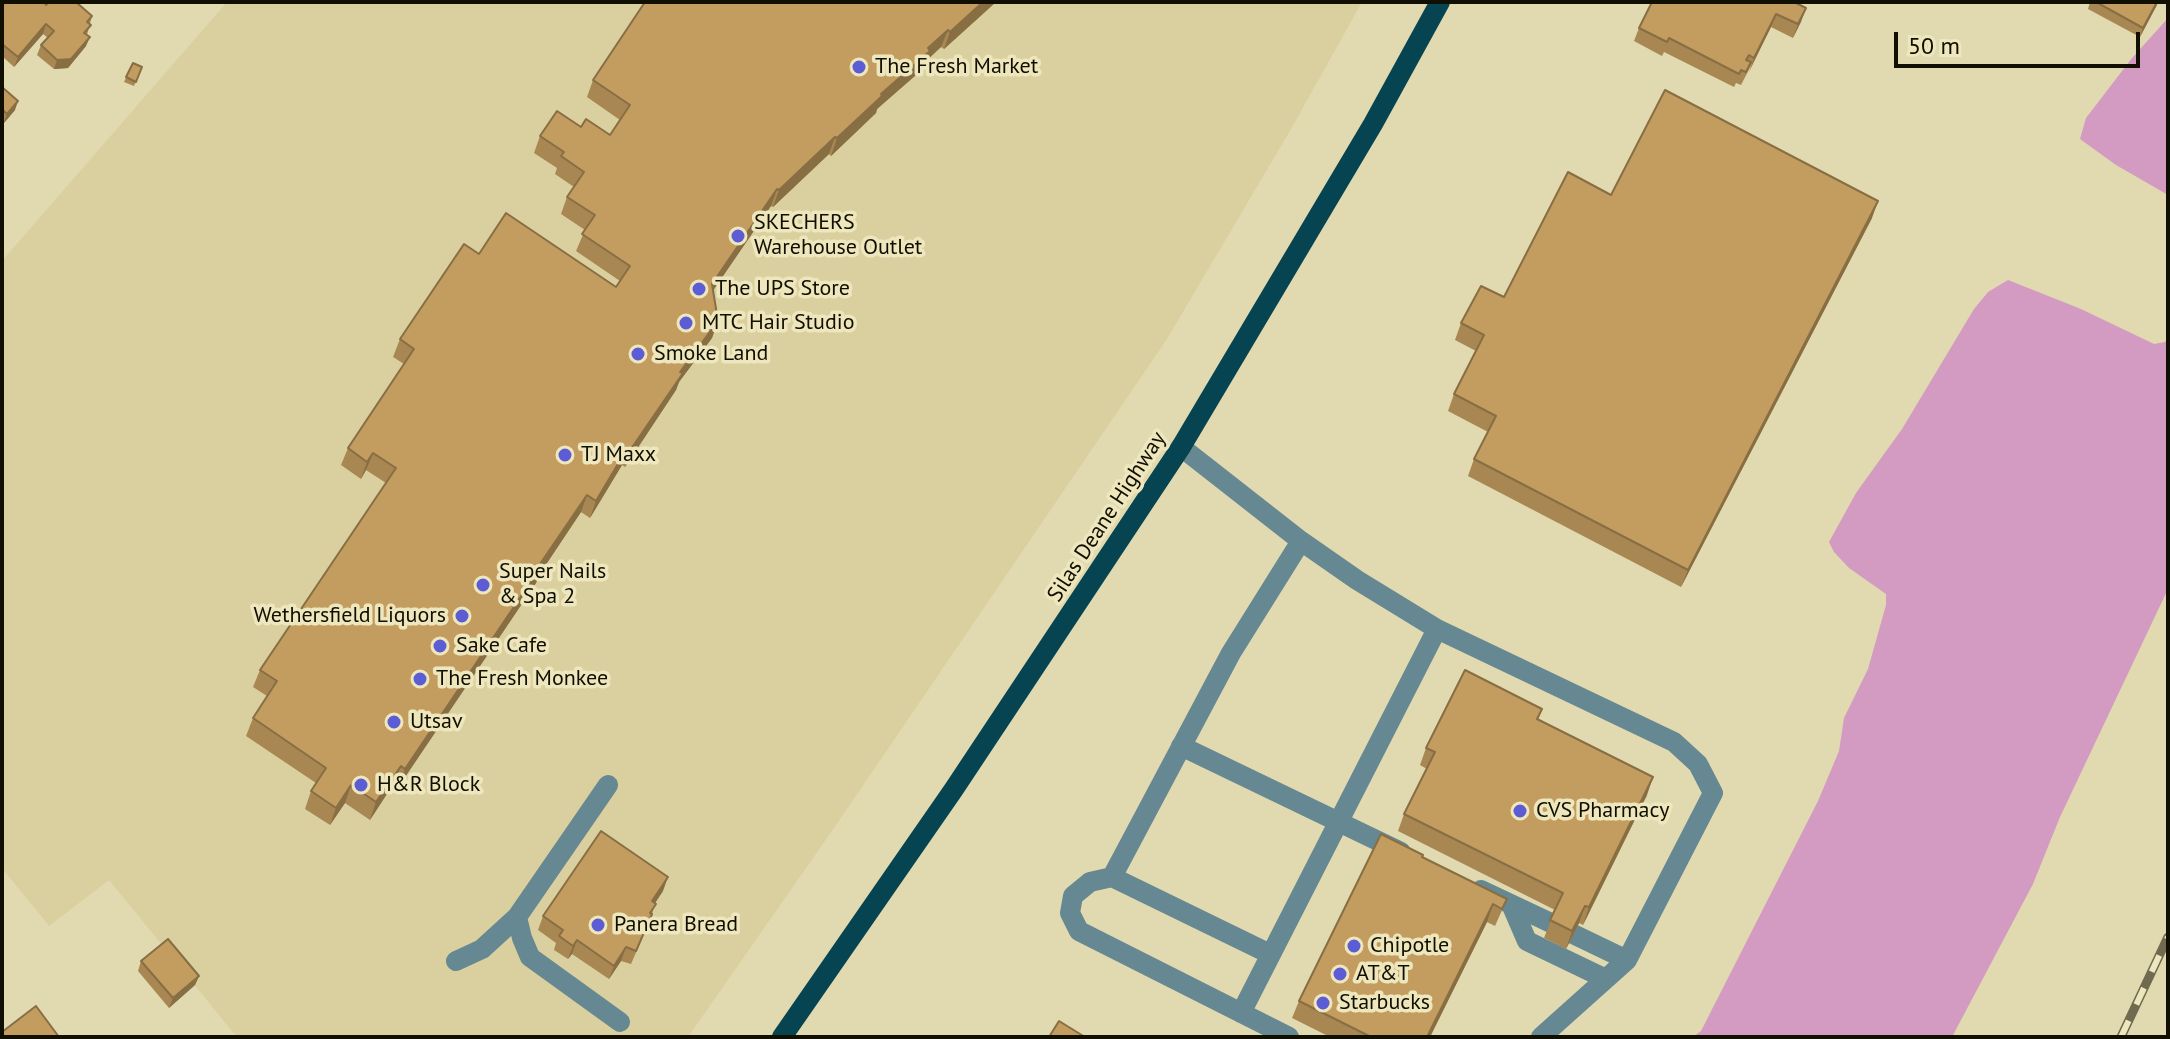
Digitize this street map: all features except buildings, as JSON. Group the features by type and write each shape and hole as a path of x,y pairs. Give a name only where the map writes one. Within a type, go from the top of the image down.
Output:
{"main road":[{"name":"Silas Deane Highway","path":"782,1037 963,776 1181,447 1373,124 1440,2"}],"lane":[{"path":"1181,447 1301,541 1357,580 1437,629 1674,742 1698,764 1713,793 1627,960 1541,1037"},
{"path":"1112,877 1231,653 1301,541"},
{"path":"1241,1013 1437,629"},
{"path":"1181,746 1425,863"},
{"path":"456,961 482,949 517,917 608,785"},
{"path":"1270,954 1112,877 1090,882 1073,896 1070,913 1079,931 1289,1037"},
{"path":"1468,883 1551,923"},
{"path":"1511,904 1527,941 1606,979"},
{"path":"517,917 530,957 620,1022"},
{"path":"1573,934 1627,960"}],"shaded area":[{"path":"227,2 1362,2 1167,339 688,1037 237,1037 109,880 49,926 2,868 2,261"},
{"path":"2168,18 2168,195 2116,165 2080,139 2086,118 2132,58"},
{"path":"2008,280 2081,309 2154,344 2165,342 2168,338 2168,589 2060,817 2033,884 1952,1037 1693,1037 1701,1031 1818,801 1839,751 1844,718 1868,669 1886,605 1886,594 1849,568 1829,542 1856,493 1902,429 1974,309 1988,292"}],"railway":[{"path":"2121,1037 2168,937"}],"place":[{"name":"The Fresh Market","path":"859,67"},
{"name":"SKECHERS Warehouse Outlet","path":"738,236"},
{"name":"The UPS Store","path":"699,289"},
{"name":"MTC Hair Studio","path":"686,323"},
{"name":"Smoke Land","path":"638,354"},
{"name":"TJ Maxx","path":"565,455"},
{"name":"Super Nails & Spa 2","path":"483,585"},
{"name":"Wethersfield Liquors","path":"462,616"},
{"name":"Sake Cafe","path":"440,646"},
{"name":"The Fresh Monkee","path":"420,679"},
{"name":"Utsav","path":"394,722"},
{"name":"H&R Block","path":"361,785"},
{"name":"CVS Pharmacy","path":"1520,811"},
{"name":"Panera Bread","path":"598,925"},
{"name":"Chipotle","path":"1354,946"},
{"name":"AT&T","path":"1340,974"},
{"name":"Starbucks","path":"1323,1003"}]}
